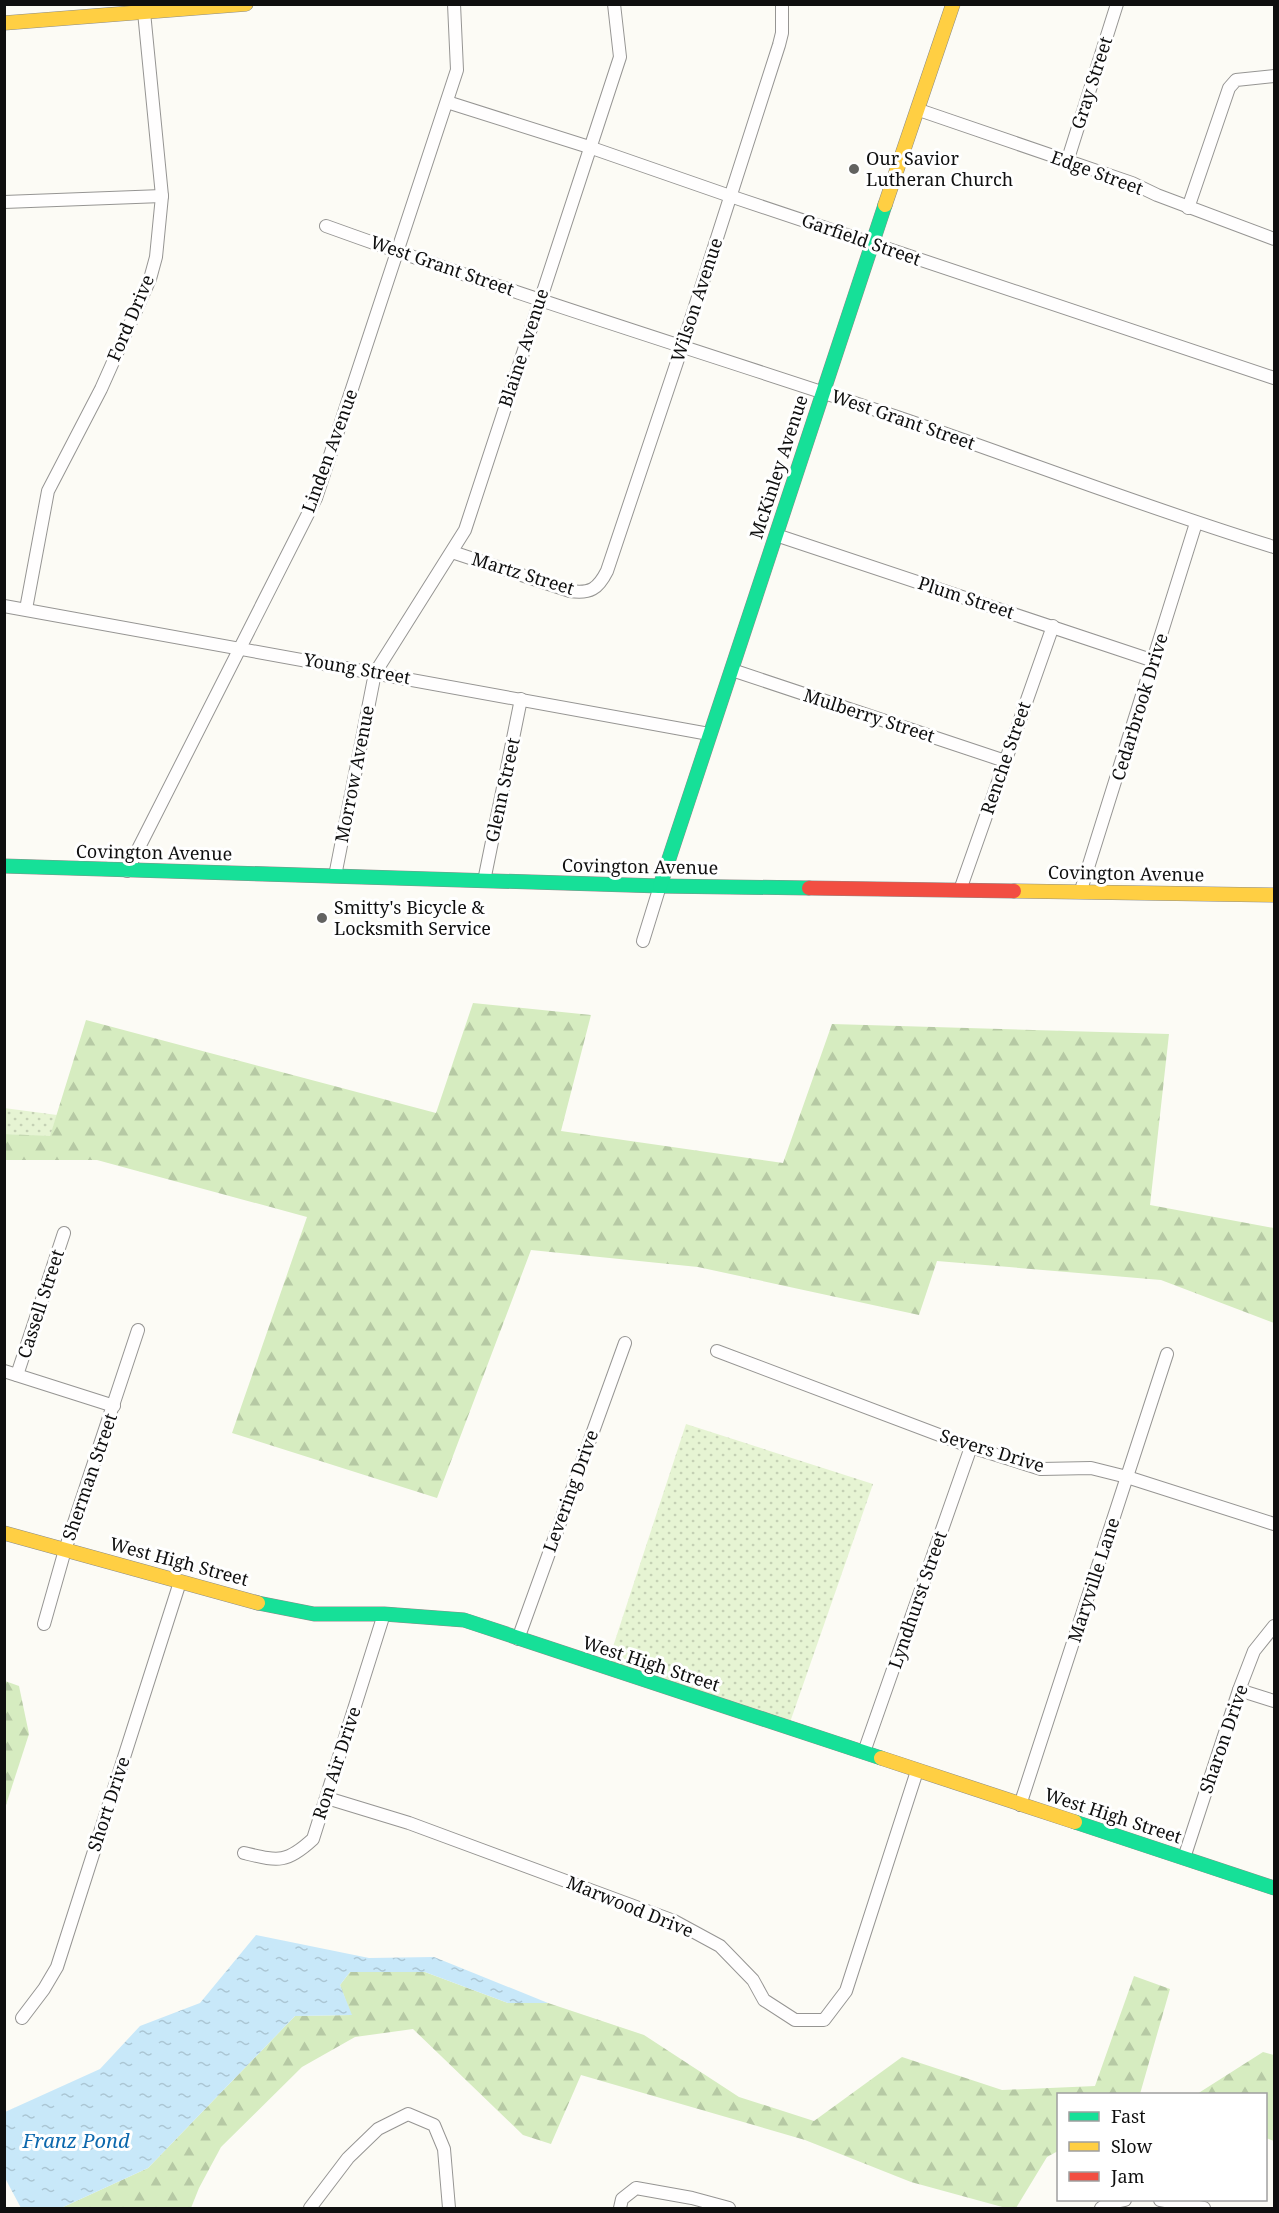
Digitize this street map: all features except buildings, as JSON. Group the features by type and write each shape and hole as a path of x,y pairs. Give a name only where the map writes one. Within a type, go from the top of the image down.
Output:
{"street":[{"path":"4,23 107,10 144,12 246,4"},
{"name":"Linden Avenue","path":"127,871 316,498 457,70 454,4"},
{"name":"Blaine Avenue","path":"375,673 465,530 620,57 614,4"},
{"name":"Wilson Avenue","path":"594,591 607,571 779,45 782,33 782,4"},
{"name":"McKinley Avenue","path":"644,941 709,734 954,4"},
{"name":"Gray Street","path":"1067,162 1117,4"},
{"name":"Ford Drive","path":"26,609 48,491 101,389 150,279 156,257 162,196 144,12"},
{"path":"1188,208 1229,88 1236,80 1275,76"},
{"name":"Garfield Street","path":"447,102 589,147 1275,378"},
{"name":"Edge Street","path":"919,110 1132,183 1188,208 1275,239"},
{"path":"4,202 162,196"},
{"name":"West Grant Street","path":"326,226 822,393 1196,523 1275,547"},
{"name":"Cedarbrook Drive","path":"1081,890 1196,523"},
{"name":"Plum Street","path":"776,535 1053,626 1154,662"},
{"name":"Martz Street","path":"452,552 570,591 584,593 594,591"},
{"name":"Young Street","path":"4,606 709,734"},
{"name":"Renche Street","path":"960,890 1053,626"},
{"name":"Mulberry Street","path":"732,670 1005,761"},
{"name":"Morrow Avenue","path":"335,876 375,673"},
{"name":"Glenn Street","path":"484,881 521,699"},
{"name":"Covington Avenue","path":"4,866 660,886 1081,890 1275,895"},
{"name":"Cassell Street","path":"18,1376 64,1233"},
{"name":"Sherman Street","path":"44,1624 65,1550 138,1330"},
{"name":"Levering Drive","path":"518,1639 625,1343"},
{"name":"Severs Drive","path":"717,1351 971,1447 1041,1468 1091,1468 1127,1477 1275,1524"},
{"name":"Maryville Lane","path":"1020,1805 1167,1354"},
{"path":"4,1371 114,1406"},
{"name":"Lyndhurst Street","path":"864,1752 971,1447"},
{"name":"West High Street","path":"4,1533 269,1606 314,1614 384,1614 464,1620 1275,1888"},
{"name":"Short Drive","path":"22,2018 44,1989 57,1966 180,1582"},
{"name":"Ron Air Drive","path":"244,1853 274,1860 296,1855 313,1839 384,1614"},
{"name":"Sharon Drive","path":"1184,1858 1254,1651 1275,1626"},
{"path":"1239,1690 1275,1701"},
{"name":"Marwood Drive","path":"327,1798 409,1823 674,1920 720,1946 753,1980 764,2000 795,2020 824,2020 846,1991 917,1771"},
{"path":"310,2208 348,2158 378,2129 408,2114 434,2125 444,2149 449,2208"},
{"path":"620,2208 622,2199 636,2188 692,2198 729,2208"},
{"path":"1101,2208 1118,2201"},
{"path":"1170,2201 1204,2208"}],"green space":[{"path":"473,1003 591,1015 561,1131 783,1163 832,1024 1169,1034 1150,1205 1274,1228 1274,1323 1161,1280 937,1261 919,1315 698,1267 531,1250 437,1498 232,1433 307,1217 97,1160 5,1160 5,1134 50,1136 86,1020 436,1113"},
{"path":"4,1108 57,1115 50,1137 5,1134"},
{"path":"686,1424 873,1484 788,1728 606,1668"},
{"path":"5,1681 19,1686 29,1734 5,1808"},
{"path":"350,1972 425,1972 508,2003 548,2003 644,2035 739,2097 814,2121 902,2057 1002,2090 1095,2086 1134,1976 1170,1989 1140,2093 1057,2093 1057,2152 1047,2157 1016,2208 1006,2208 911,2182 805,2140 581,2075 551,2144 523,2135 413,2029 355,2037 302,2067 221,2147 191,2208 61,2208 148,2168 295,2016 351,2015 340,1985"},
{"path":"1263,2052 1274,2055 1274,2141 1267,2138 1267,2093 1199,2093"}],"water":[{"name":"Franz Pond","path":"256,1935 369,1958 434,1957 548,2003 508,2003 425,1972 350,1972 340,1985 352,2015 295,2016 148,2168 61,2208 21,2208 5,2178 5,2112 100,2069 140,2026 200,2003"}],"traffic: fast":[{"path":"660,886 885,205"},
{"path":"4,866 660,886 809,888"},
{"path":"258,1603 314,1614 384,1614 464,1620 881,1758"},
{"path":"1075,1822 1274,1888"}],"traffic: slow":[{"path":"4,23 246,4"},
{"path":"885,205 953,4"},
{"path":"1014,891 1274,895"},
{"path":"4,1533 258,1603"},
{"path":"881,1758 1075,1822"}],"traffic: jam":[{"path":"809,888 1014,891"}],"place":[{"name":"Our Savior Lutheran Church","path":"854,169"},
{"name":"Smitty's Bicycle & Locksmith Service","path":"322,918"}]}
